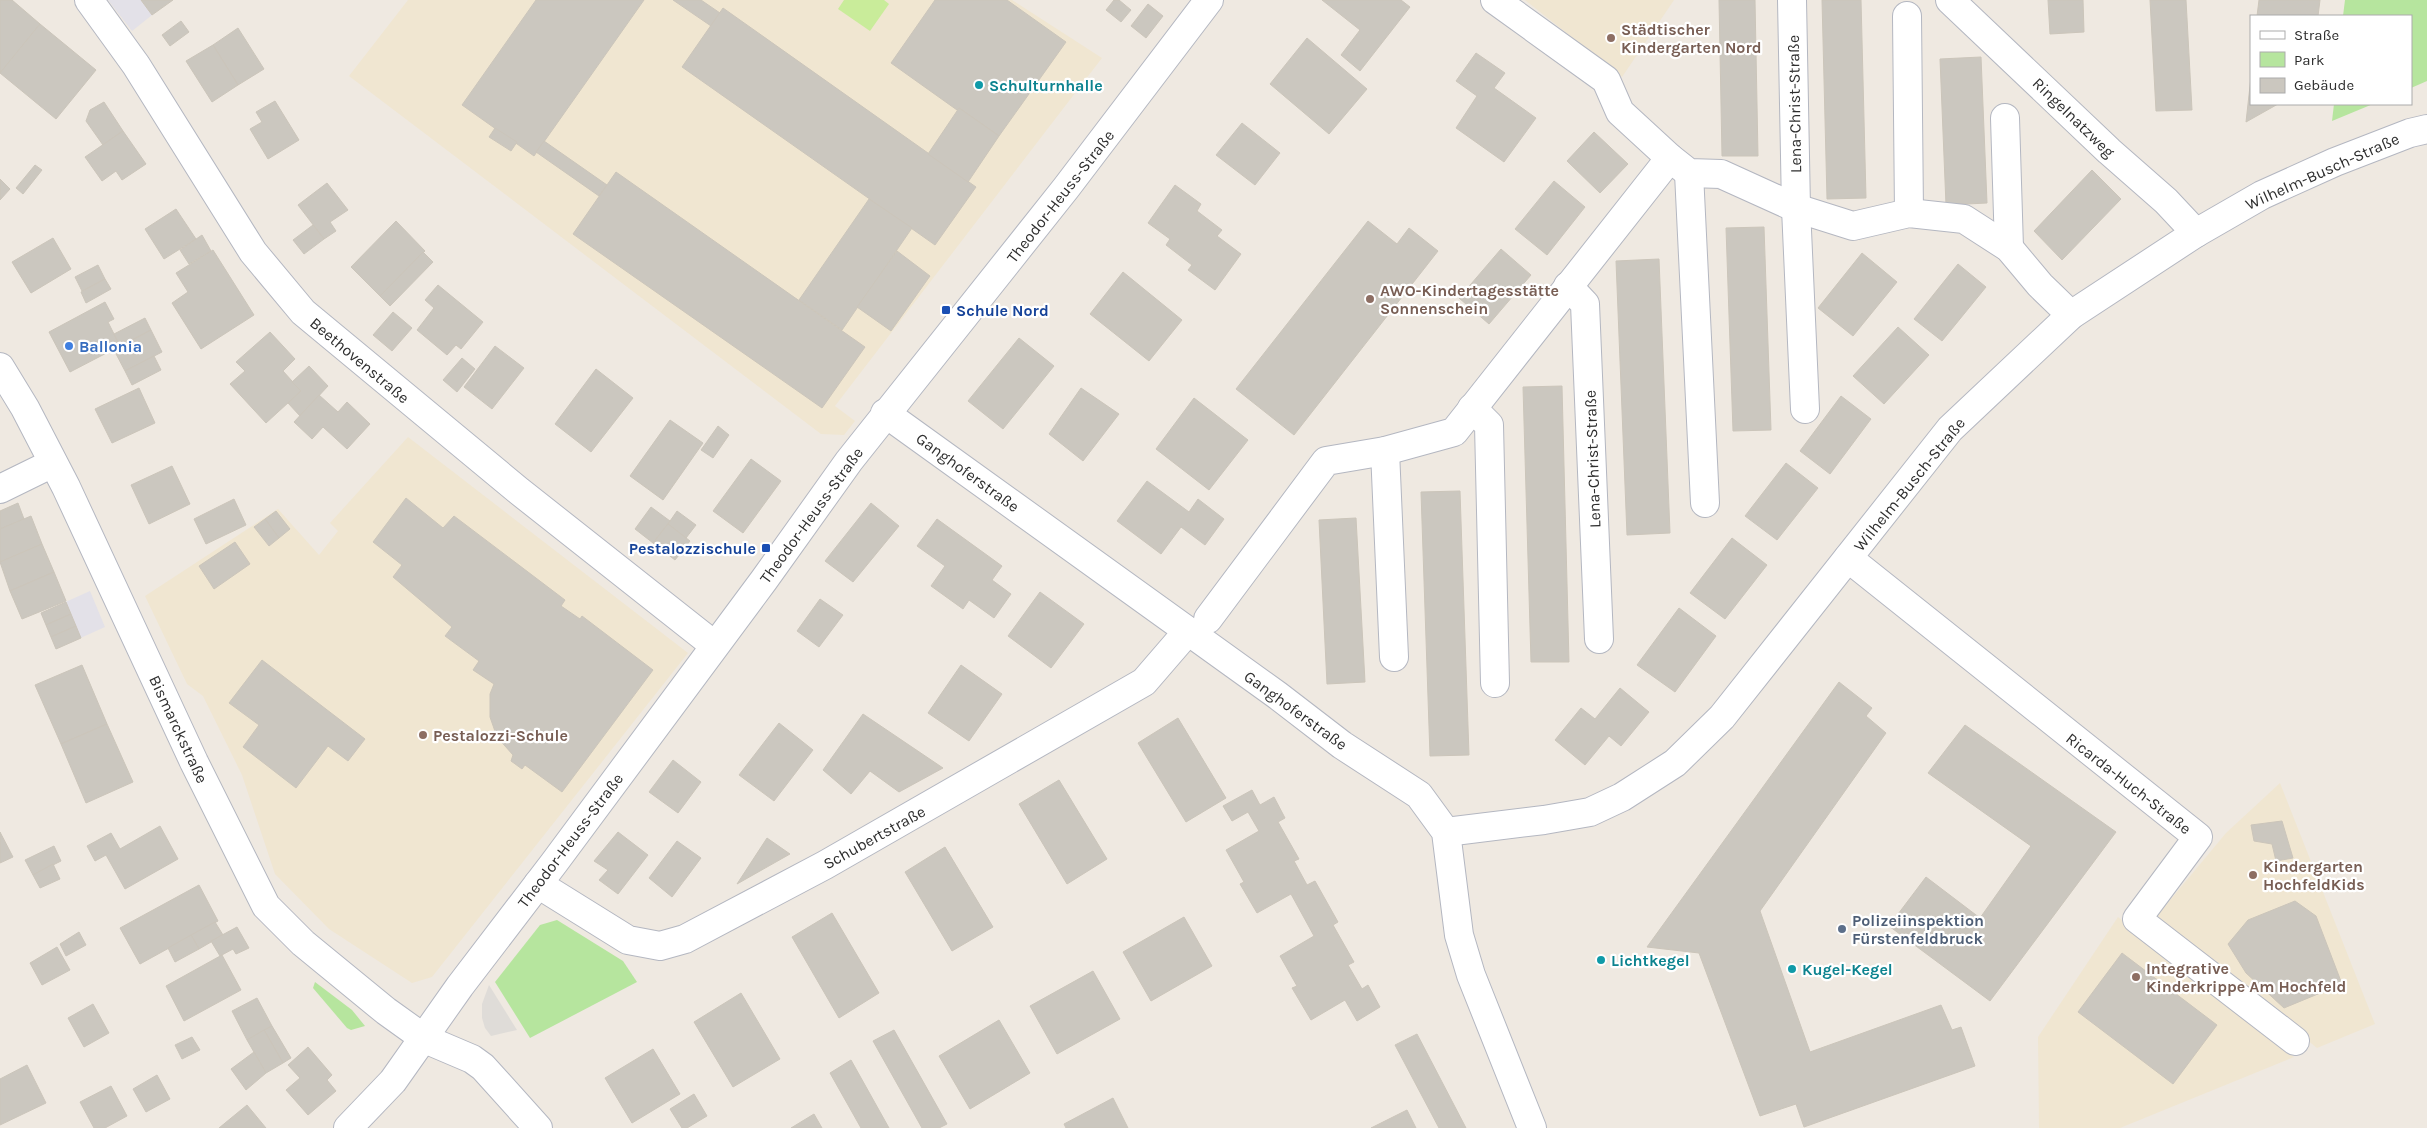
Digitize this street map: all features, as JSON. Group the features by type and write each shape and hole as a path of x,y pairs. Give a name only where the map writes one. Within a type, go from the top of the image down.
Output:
{"street":[{"name":"Beethovenstraße","path":"89,0 136,65 253,252 303,312 512,486 714,645"},
{"name":"Theodor-Heuss-Straße","path":"348,1128 393,1081 425,1039 460,986 538,884 885,413 952,333 1042,219 1209,0"},
{"path":"1495,0 1606,80 1620,112 1680,165 1721,174 1796,208 1854,226 1909,213 1964,219 2009,248 2040,285 2071,315"},
{"name":"Lena-Christ-Straße","path":"1792,0 1796,208 1805,409"},
{"name":"Ringelnatzweg","path":"1950,0 2109,151 2166,201 2196,233"},
{"path":"1907,16 1909,213"},
{"path":"2005,118 2009,248"},
{"name":"Wilhelm-Busch-Straße","path":"1446,832 1544,820 1590,812 1622,797 1675,763 1722,717 1950,429 2071,315 2196,233 2262,195 2335,162 2410,133 2427,129"},
{"path":"1198,625 1326,461 1385,451 1454,432 1568,286 1680,165"},
{"path":"1680,165 1705,504"},
{"name":"Lena-Christ-Straße","path":"1568,286 1585,304 1599,639"},
{"name":"Bismarckstraße","path":"0,367 25,408 66,487 194,762 266,906 303,943 378,1004 425,1039 472,1059 482,1067 538,1128"},
{"path":"1472,408 1489,425 1494,683"},
{"name":"Ganghoferstraße","path":"885,413 1198,625 1342,745 1419,795 1446,832 1459,935 1471,976 1532,1128"},
{"path":"1385,451 1394,657"},
{"path":"0,489 53,462"},
{"name":"Ricarda-Huch-Straße","path":"1848,558 2198,837 2137,919 2295,1041"},
{"name":"Schubertstraße","path":"538,884 628,940 660,946 685,939 825,865 1144,682 1198,625"}],"shaded area":[{"path":"108,0 141,0 152,15 132,31"},
{"path":"408,0 1012,0 1102,58 835,406 855,421 844,435 821,434 349,76"},
{"name":"Städtischer Kindergarten Nord","path":"1525,0 1674,0 1622,77"},
{"name":"Pestalozzi-Schule","path":"408,437 688,653 432,977 412,983 329,929 275,874 242,775 203,696 187,684 145,596 278,509 319,555 338,531 330,523"},
{"path":"90,591 105,627 56,649 41,613"},
{"name":"Kindergarten HochfeldKids","path":"2280,783 2375,1024 2317,1048 2156,917 2226,833"},
{"name":"Integrative Kinderkrippe Am Hochfeld","path":"2118,917 2294,1057 2120,1128 2039,1128 2038,1037"},
{"path":"489,985 517,1030 491,1036 485,1028 482,1018 482,1004"}],"green space":[{"path":"844,0 884,0 889,4 870,31 838,9"},
{"path":"2345,0 2427,0 2427,81 2412,88 2412,15 2343,15"},
{"path":"2334,105 2371,105 2332,121"},
{"path":"557,920 623,961 637,982 530,1038 495,982 540,925"},
{"path":"315,982 352,1010 365,1026 351,1030 347,1028 313,988"}],"building":[{"path":"0,0 12,0 40,24 0,73"},
{"path":"141,0 173,0 152,15"},
{"path":"536,0 644,0 534,156 462,105"},
{"path":"673,0 701,0 720,13 711,26"},
{"name":"Schulturnhalle","path":"935,0 1007,0 1066,42 999,136 959,108 957,110 891,63"},
{"path":"1114,0 1119,0 1131,10 1121,22 1106,10"},
{"path":"1322,0 1401,0 1410,7 1360,71 1341,55 1360,30"},
{"path":"1719,0 1755,0 1758,156 1722,156"},
{"path":"1822,0 1861,0 1866,198 1827,199"},
{"path":"2048,0 2083,0 2084,32 2050,34"},
{"path":"2150,0 2186,0 2192,110 2156,111"},
{"path":"2259,0 2320,0 2318,15 2257,15"},
{"path":"1148,4 1163,16 1146,38 1131,26"},
{"path":"723,8 976,187 935,245 682,67"},
{"path":"181,21 189,32 170,46 162,35"},
{"path":"40,24 96,70 56,119 0,73"},
{"path":"238,28 264,69 238,85 213,45"},
{"path":"1307,38 1367,89 1329,134 1270,84"},
{"path":"213,45 238,85 212,102 186,61"},
{"path":"1476,53 1505,73 1494,88 1536,118 1504,162 1456,128 1477,96 1456,81"},
{"path":"1981,57 1987,203 1946,205 1940,59"},
{"path":"2250,86 2250,105 2276,105 2246,122"},
{"path":"275,101 299,140 268,159 250,129 262,122 256,112"},
{"path":"104,102 123,131 103,145 86,121 90,110"},
{"path":"959,108 999,136 968,182 928,154"},
{"path":"1242,123 1280,153 1255,185 1216,155"},
{"path":"495,128 517,142 511,151 489,137"},
{"path":"123,131 146,164 122,180 116,171 102,181 85,157"},
{"path":"1594,132 1628,164 1600,193 1567,161"},
{"path":"544,141 607,185 599,196 536,152"},
{"path":"35,165 42,170 23,194 16,188"},
{"path":"2092,170 2121,199 2062,260 2034,231"},
{"path":"616,172 865,347 822,408 573,234"},
{"path":"0,179 10,189 0,200"},
{"path":"1554,181 1585,207 1547,255 1515,229"},
{"path":"327,183 348,210 330,222 336,231 324,239 298,205"},
{"path":"1175,185 1201,204 1197,211 1222,230 1217,236 1241,254 1215,290 1188,270 1192,265 1166,245 1170,239 1148,223"},
{"path":"869,199 912,228 842,330 799,300"},
{"path":"176,209 196,239 164,259 145,229"},
{"path":"396,221 425,251 380,296 351,267"},
{"path":"1368,221 1397,244 1409,228 1438,251 1294,435 1236,389"},
{"path":"313,225 324,239 304,254 293,240"},
{"path":"1764,227 1771,430 1733,431 1726,228"},
{"path":"202,235 211,251 189,264 180,250"},
{"path":"53,238 71,269 31,293 12,262"},
{"path":"1501,249 1531,275 1489,324 1459,298"},
{"path":"213,250 254,315 201,349 172,303 188,292 176,273"},
{"path":"897,251 930,276 891,331 857,307"},
{"path":"423,252 433,262 390,306 380,296"},
{"path":"1862,253 1897,282 1853,336 1818,308"},
{"path":"1659,259 1670,533 1627,535 1616,261"},
{"path":"1958,264 1986,287 1942,341 1914,319"},
{"path":"98,265 105,279 82,291 75,277"},
{"path":"1123,272 1182,320 1149,361 1090,314"},
{"path":"105,279 111,289 86,303 81,292"},
{"path":"438,285 483,322 461,349 456,345 447,355 417,330 434,308 425,300"},
{"path":"105,302 114,319 108,322 120,346 70,372 49,332"},
{"path":"393,312 412,328 392,351 373,335"},
{"path":"145,318 151,330 120,346 114,334"},
{"path":"1898,327 1929,355 1884,404 1853,376"},
{"path":"151,330 162,352 125,371 114,350"},
{"path":"270,332 295,359 283,371 301,391 266,423 230,384 245,371 236,362"},
{"path":"1019,338 1054,366 1003,429 968,401"},
{"path":"495,346 524,368 492,409 464,387"},
{"path":"154,356 161,370 132,385 125,371"},
{"path":"462,358 475,369 457,392 443,380"},
{"path":"309,366 328,386 300,416 288,403 301,391 292,382"},
{"path":"596,369 633,398 591,452 555,424"},
{"path":"1562,386 1569,662 1531,662 1523,387"},
{"path":"139,388 155,423 112,443 95,409"},
{"path":"1081,388 1119,414 1083,461 1049,434"},
{"path":"319,395 338,412 347,402 370,424 347,449 323,427 312,439 294,422"},
{"path":"1841,396 1871,419 1830,474 1800,451"},
{"path":"1194,398 1248,440 1209,490 1156,449"},
{"path":"670,420 703,443 663,500 630,476"},
{"path":"718,426 729,435 713,458 701,450"},
{"path":"751,459 781,481 743,533 713,511"},
{"path":"1786,463 1818,488 1777,540 1745,516"},
{"path":"172,466 190,504 149,524 131,485"},
{"path":"1147,481 1189,512 1198,499 1224,519 1205,545 1181,527 1161,554 1117,521"},
{"path":"1460,491 1469,755 1430,756 1421,492"},
{"path":"406,498 443,528 454,516 565,600 561,606 580,619 582,616 653,670 562,792 525,765 522,769 511,761 513,755 497,737 490,717 490,694 494,684 473,670 479,661 445,636 452,627 393,577 402,565 373,542"},
{"path":"234,499 246,525 206,544 194,519"},
{"path":"18,503 24,519 0,529 0,511"},
{"path":"871,503 899,526 853,582 825,561"},
{"path":"651,507 670,521 653,543 635,529"},
{"path":"276,511 290,529 279,538 265,519"},
{"path":"677,511 696,525 686,538 668,524"},
{"path":"31,516 42,544 0,562 0,529"},
{"path":"1356,518 1365,682 1327,684 1319,520"},
{"path":"265,519 279,538 269,546 254,527"},
{"path":"937,519 1002,566 992,580 1011,594 994,618 969,600 963,609 931,586 945,566 917,546"},
{"path":"668,524 690,541 675,560 653,543"},
{"path":"1732,538 1767,565 1725,619 1690,593"},
{"path":"235,542 250,564 214,589 199,566"},
{"path":"42,544 54,572 10,591 0,562"},
{"path":"54,572 66,601 22,619 10,591"},
{"path":"1040,592 1084,624 1051,668 1008,636"},
{"path":"820,599 843,615 819,647 797,631"},
{"path":"66,602 71,614 46,625 41,613"},
{"path":"1679,608 1716,636 1675,692 1637,665"},
{"path":"71,614 76,626 51,637 46,625"},
{"path":"76,626 81,638 56,649 51,637"},
{"path":"262,660 365,739 348,761 328,746 296,788 243,747 259,725 229,703"},
{"path":"82,665 107,724 61,744 35,685"},
{"path":"961,665 1002,694 969,741 928,713"},
{"path":"1839,682 1872,708 1866,716 1886,733 1760,911 1810,1052 1941,1005 1952,1030 1961,1027 1975,1066 1804,1127 1796,1104 1760,1116 1699,953 1647,947"},
{"path":"1620,688 1649,712 1621,746 1609,736 1585,765 1555,740 1581,708 1595,719"},
{"path":"863,714 943,768 899,792 870,771 851,794 823,770"},
{"path":"1178,718 1226,798 1186,822 1138,743"},
{"path":"779,723 813,750 774,801 739,775"},
{"path":"107,724 133,782 86,803 61,744"},
{"path":"1965,725 2116,832 1990,1001 1889,926 1926,877 1980,918 2031,846 1928,773"},
{"path":"673,760 701,782 678,813 649,792"},
{"path":"1059,780 1107,859 1067,884 1019,804"},
{"path":"1252,790 1260,805 1274,797 1285,818 1278,822 1299,859 1294,861 1307,885 1315,881 1338,922 1333,925 1354,962 1348,965 1362,989 1368,985 1380,1007 1357,1021 1345,1000 1311,1020 1292,988 1297,986 1280,956 1314,936 1291,894 1257,913 1240,884 1244,882 1226,850 1259,831 1248,812 1232,821 1223,806"},
{"path":"2282,821 2293,858 2276,861 2272,844 2254,841 2251,825"},
{"path":"160,826 178,859 125,889 106,855 95,861 87,846 111,833 120,849"},
{"path":"0,832 13,857 0,863"},
{"path":"618,832 648,855 618,894 599,880 608,870 594,861"},
{"path":"767,838 790,854 737,884"},
{"path":"677,841 701,858 672,897 649,878"},
{"path":"54,846 61,861 33,875 25,860"},
{"path":"945,847 993,927 952,951 905,872"},
{"path":"53,864 60,879 40,888 33,875"},
{"path":"199,885 218,921 140,964 120,928"},
{"path":"2295,901 2316,916 2342,984 2284,1008 2246,973 2228,944 2248,920"},
{"path":"832,913 879,993 839,1018 792,937"},
{"path":"1184,917 1212,966 1151,1001 1123,952"},
{"path":"215,922 223,935 199,949 191,935"},
{"path":"237,927 249,948 236,954 233,949 220,956 211,941"},
{"path":"79,932 86,945 66,956 60,944"},
{"path":"191,935 199,949 175,962 168,948"},
{"path":"57,947 70,970 42,985 30,963"},
{"path":"2122,953 2217,1025 2173,1084 2078,1012"},
{"path":"222,955 241,990 184,1021 166,986"},
{"path":"1093,971 1120,1019 1057,1054 1030,1006"},
{"path":"741,993 780,1059 733,1087 694,1022"},
{"path":"257,998 272,1026 247,1040 232,1011"},
{"path":"93,1004 109,1033 84,1047 68,1018"},
{"path":"999,1020 1030,1073 970,1109 939,1056"},
{"path":"272,1026 291,1058 283,1063 264,1030"},
{"path":"264,1030 283,1063 266,1073 247,1040"},
{"path":"894,1030 947,1124 939,1128 922,1128 873,1041"},
{"path":"1417,1034 1466,1128 1439,1128 1395,1045"},
{"path":"192,1037 200,1050 182,1059 175,1045"},
{"path":"308,1047 332,1075 327,1080 336,1091 308,1115 286,1090 300,1078 288,1065"},
{"path":"653,1049 680,1094 632,1123 605,1078"},
{"path":"254,1052 266,1073 246,1090 231,1069"},
{"path":"851,1060 889,1128 861,1128 830,1073"},
{"path":"27,1065 46,1103 0,1125 0,1079"},
{"path":"157,1075 170,1099 146,1112 133,1089"},
{"path":"111,1086 127,1116 105,1128 94,1128 80,1102"},
{"path":"694,1094 707,1116 687,1128 682,1128 670,1109"},
{"path":"1113,1098 1128,1128 1066,1128 1064,1124"},
{"path":"247,1105 266,1128 219,1128"},
{"path":"1407,1110 1416,1128 1371,1128"},
{"path":"814,1114 822,1128 791,1128"}],"place":[{"name":"Städtischer Kindergarten Nord","path":"1611,38"},
{"name":"Schulturnhalle","path":"979,85"},
{"name":"AWO-Kindertagesstätte Sonnenschein","path":"1370,299"},
{"name":"Schule Nord","path":"946,310"},
{"name":"Ballonia","path":"69,346"},
{"name":"Pestalozzischule","path":"766,548"},
{"name":"Pestalozzi-Schule","path":"423,735"},
{"name":"Kindergarten HochfeldKids","path":"2253,875"},
{"name":"Polizeiinspektion Fürstenfeldbruck","path":"1842,929"},
{"name":"Lichtkegel","path":"1601,960"},
{"name":"Kugel-Kegel","path":"1792,969"},
{"name":"Integrative Kinderkrippe Am Hochfeld","path":"2136,977"}]}
